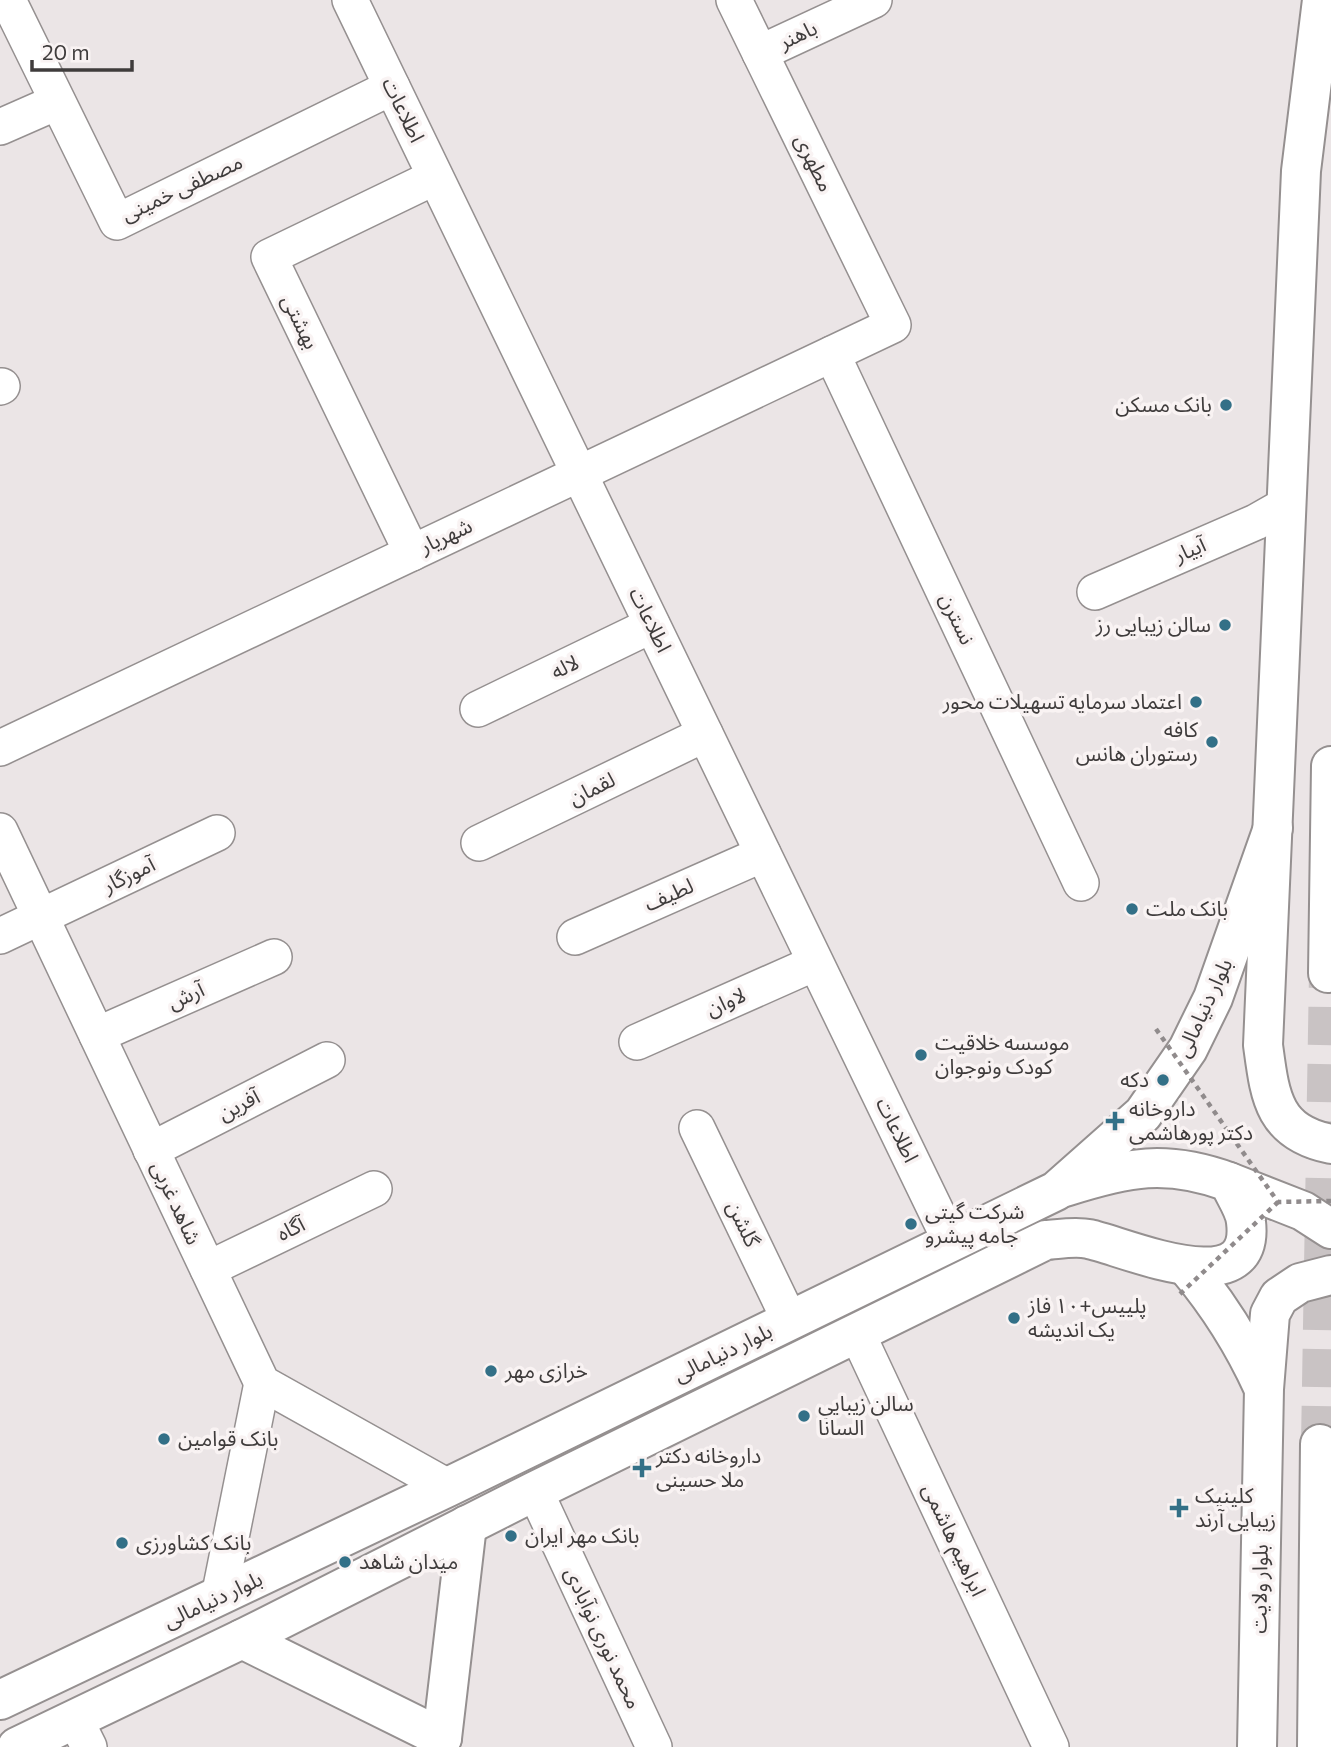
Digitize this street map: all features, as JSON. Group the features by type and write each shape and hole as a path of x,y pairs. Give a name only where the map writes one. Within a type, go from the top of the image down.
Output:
{"main road":[{"path":"1322,0 1301,171 1284,506 1263,1045 1270,1093 1283,1122 1312,1140 1331,1144"},
{"path":"1331,0 1331,14"},
{"path":"1328,973 1331,766"},
{"name":"بلوار دنیامالی","path":"0,1700 448,1487 950,1240 1056,1191 1143,1114 1188,1049 1213,998 1273,828"},
{"path":"1056,1191 1097,1177 1166,1166 1200,1171 1304,1211 1331,1228"},
{"path":"1228,1182 1246,1220 1244,1247 1233,1258 1184,1281 1219,1306 1245,1348 1264,1389"},
{"name":"بلوار دنیامالی","path":"17,1747 82,1733 242,1639 535,1491 1046,1240 1086,1238 1184,1281"},
{"name":"بلوار ولایت","path":"1257,1747 1264,1389 1270,1314 1279,1297 1300,1283 1331,1275"},
{"path":"1317,1747 1320,1444"},
{"path":"242,1639 444,1742 467,1525"}],"street":[{"name":"مصطفی خمینی","path":"8,0 117,222 392,87"},
{"name":"اطلاعات","path":"350,0 950,1240"},
{"name":"مطهری","path":"734,0 893,325"},
{"name":"باهنر","path":"760,53 874,0"},
{"path":"0,127 57,102"},
{"name":"بهشتی","path":"412,553 269,257 435,177"},
{"name":"شهریار","path":"0,748 893,325"},
{"name":"نسترن","path":"832,354 1081,883"},
{"name":"آبیار","path":"1095,592 1256,522 1284,506"},
{"name":"لاله","path":"478,709 652,625"},
{"name":"لقمان","path":"479,844 705,734"},
{"name":"شاهد غربی","path":"0,831 262,1383"},
{"name":"آموزگار","path":"0,936 217,833"},
{"name":"لطیف","path":"575,937 762,853"},
{"name":"آرش","path":"97,1035 274,957"},
{"name":"لاوان","path":"638,1042 816,962"},
{"name":"آفرین","path":"151,1150 327,1060"},
{"name":"گلشن","path":"697,1128 790,1321"},
{"name":"آگاه","path":"208,1269 374,1189"},
{"name":"ابراهیم هاشمی","path":"857,1333 1051,1747"},
{"path":"219,1597 262,1383 448,1487"},
{"name":"محمد نوری نوآبادی","path":"535,1491 654,1747"}],"path":[{"path":"1156,1029 1278,1202"},
{"path":"1184,1281 1278,1202 1331,1201"}],"tunnel":[{"path":"1320,1444 1328,973"}],"place":[{"name":"بانک مسکن","path":"1226,405"},
{"name":"سالن زیبایی رز","path":"1225,625"},
{"name":"اعتماد سرمایه تسهیلات محور","path":"1196,702"},
{"name":"کافه رستوران هانس","path":"1212,742"},
{"name":"بانک ملت","path":"1132,909"},
{"name":"موسسه خلاقیت کودک ونوجوان","path":"921,1055"},
{"name":"دکه","path":"1163,1080"},
{"name":"داروخانه دکتر پورهاشمی","path":"1115,1121"},
{"name":"شرکت گیتی جامه پیشرو","path":"911,1224"},
{"name":"پلییس+١٠ فاز یک اندیشه","path":"1014,1318"},
{"name":"خرازی مهر","path":"491,1371"},
{"name":"سالن زيبايي السانا","path":"804,1416"},
{"name":"بانک قوامین","path":"164,1439"},
{"name":"داروخانه دکتر ملا حسینی","path":"642,1468"},
{"name":"کلینیک زیبایی آرند","path":"1179,1508"},
{"name":"بانک مهر ایران","path":"511,1536"},
{"name":"بانک کشاورزی","path":"122,1543"},
{"name":"میدان شاهد","path":"345,1562"}]}
